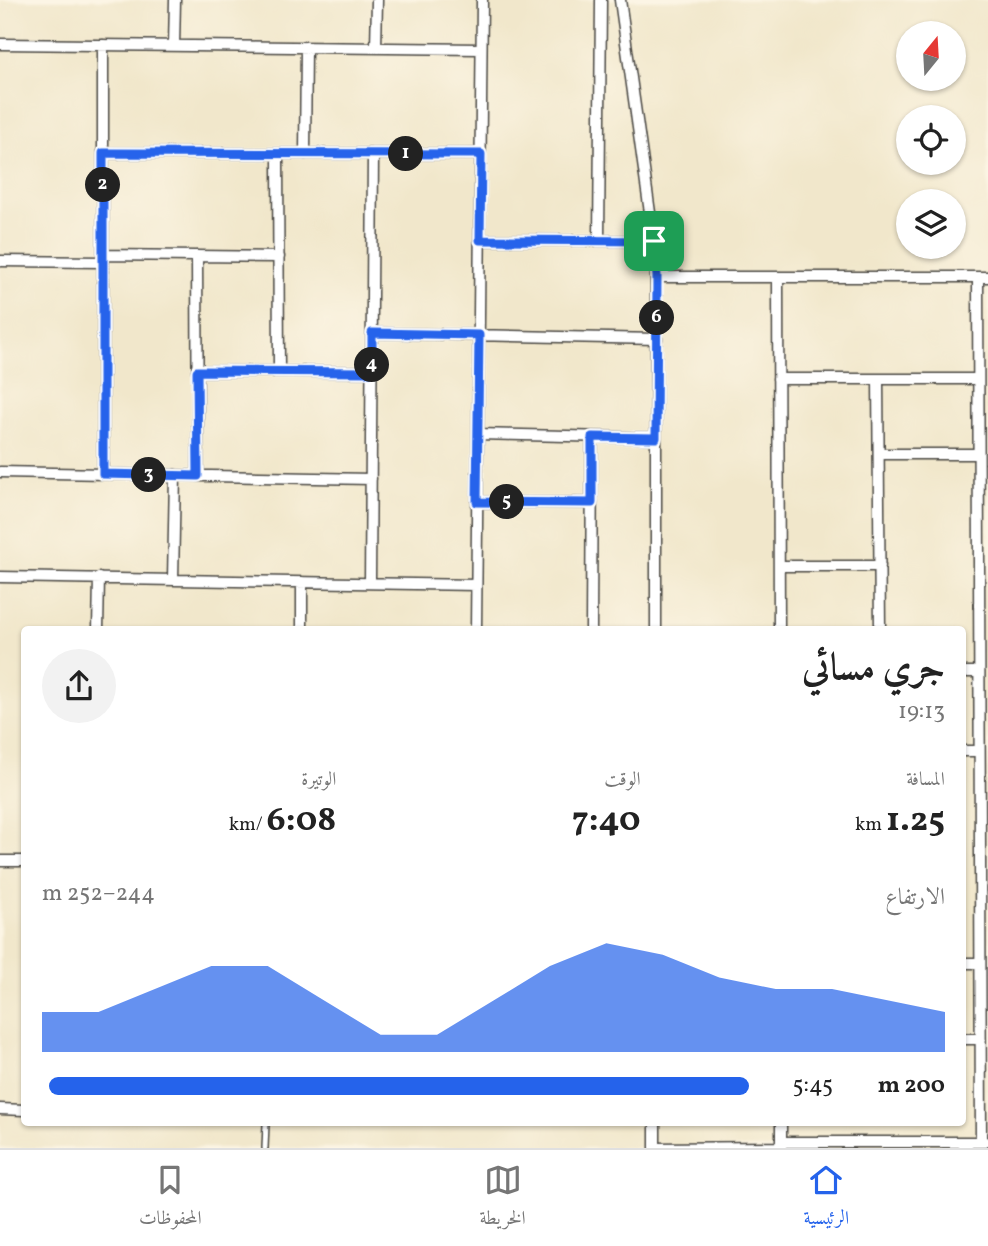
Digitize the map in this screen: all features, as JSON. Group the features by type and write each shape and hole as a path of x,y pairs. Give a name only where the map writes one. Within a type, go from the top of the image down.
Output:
{"street":[{"path":"174,46 175,0"},
{"path":"376,48 377,0"},
{"path":"476,626 482,0"},
{"path":"599,240 601,0"},
{"path":"620,0 657,276 656,626"},
{"path":"0,44 481,49"},
{"path":"103,45 103,474"},
{"path":"305,154 306,47"},
{"path":"103,153 481,154"},
{"path":"278,154 279,371"},
{"path":"370,583 373,154"},
{"path":"480,240 654,241"},
{"path":"0,261 197,256 279,257"},
{"path":"197,256 198,476"},
{"path":"655,1126 655,1148 984,1142 980,963 984,854 979,751 984,709 979,672 983,561 978,454 983,419 978,379 983,277 657,276"},
{"path":"778,277 779,626"},
{"path":"372,333 657,339"},
{"path":"197,371 372,372"},
{"path":"778,379 978,379"},
{"path":"878,379 880,626"},
{"path":"478,435 656,438"},
{"path":"591,626 592,437"},
{"path":"879,454 978,454"},
{"path":"0,472 371,479"},
{"path":"173,580 175,475"},
{"path":"477,502 592,503"},
{"path":"779,566 880,566"},
{"path":"0,577 477,585"},
{"path":"98,626 99,578"},
{"path":"302,582 302,626"},
{"path":"966,672 979,672"},
{"path":"966,751 979,751"},
{"path":"0,861 21,861"},
{"path":"966,963 980,963"},
{"path":"966,1039 981,1039"},
{"path":"0,1109 21,1110"},
{"path":"781,1126 781,1146"}],"lane":[{"path":"265,1126 265,1148"}],"route":[{"path":"103,153 481,154 480,240 654,241 657,276 656,438 592,437 592,503 477,502 479,335 372,333 372,372 197,371 198,476 103,474 103,153"}]}
